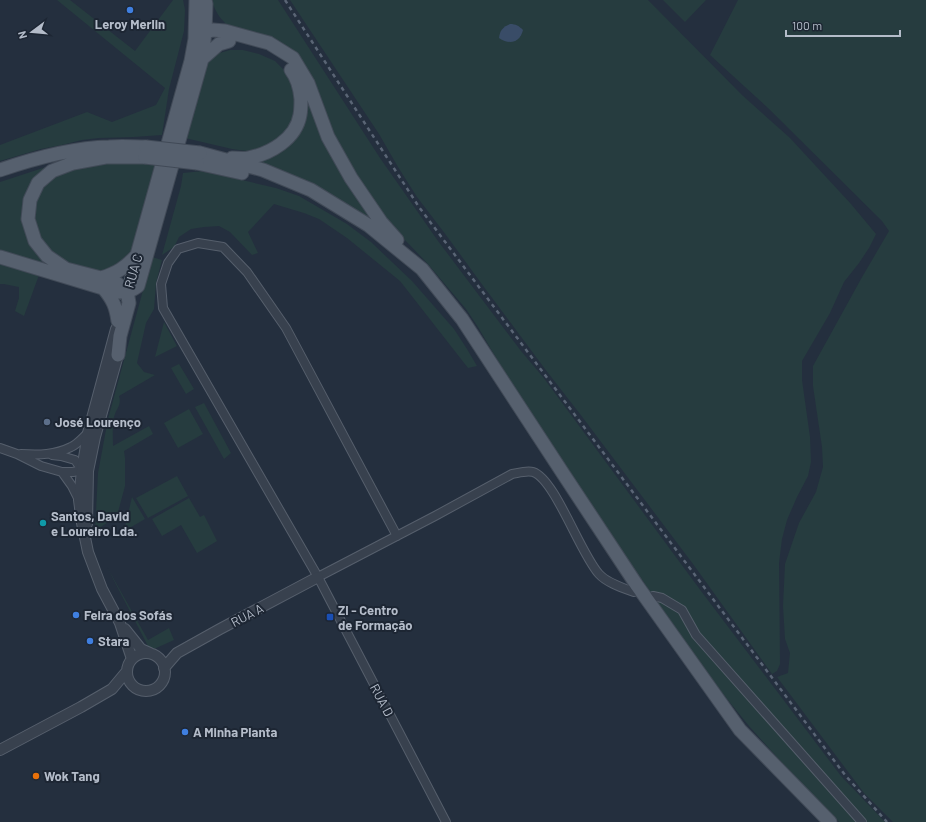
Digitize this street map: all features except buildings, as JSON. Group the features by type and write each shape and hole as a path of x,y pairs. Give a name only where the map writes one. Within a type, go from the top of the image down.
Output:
{"main road":[{"path":"198,158 248,158 260,155 275,148 288,138 295,128 300,115 300,88 296,76 288,65 278,57 213,30 200,36 202,1"},
{"path":"202,1 227,36 269,43 293,58 308,83 328,137 351,178 381,222 422,269 462,319 636,584 740,730 830,822"},
{"name":"RUA C","path":"132,289 202,59 200,36"},
{"name":"RUA C","path":"137,255 191,61 200,36"},
{"path":"202,59 227,36"},
{"path":"0,170 32,159 71,151 109,147 198,158 263,177 309,196 366,230 413,272 456,324 564,476"},
{"path":"0,176 35,164 75,158 146,152"},
{"path":"111,156 73,163 52,171 38,183 30,200 28,219 35,242 47,256 66,269 102,284 114,302 118,321"},
{"path":"215,157 263,170 311,190 368,225 422,269"},
{"path":"102,284 112,274 128,265 137,255"},
{"path":"0,257 102,284 118,284 132,289 128,297 129,303 120,336 118,355"}],"street":[{"name":"RUA D","path":"397,536 286,328 247,272 223,247 198,243 178,249 168,264 161,284 163,308 318,577 446,822"},
{"name":"RUA C","path":"86,542 85,470 88,433 118,321 132,289 137,255"},
{"name":"RUA C","path":"118,355 85,470 79,500 88,552 102,589 120,623 132,659"},
{"path":"46,455 72,447 88,433"},
{"path":"0,448 17,454 41,466 62,472 85,470"},
{"path":"17,454 61,456 74,460 85,470"},
{"path":"62,472 72,486 79,500"},
{"path":"318,577 512,474 532,472 540,476 550,487 588,559 599,575 618,587 634,592"},
{"name":"RUA A","path":"164,668 177,653 318,577"},
{"path":"653,596 662,598 682,610 696,635 862,822"},
{"name":"RUA C","path":"120,623 141,649 152,654"},
{"name":"RUA A","path":"152,654 177,653"},
{"path":"140,654 152,654 159,658 165,674 160,685 155,689 142,691 132,686 127,677 127,667 132,659 140,654"},
{"path":"1,747 81,707 112,689 127,672"},
{"path":"112,689 132,686"}],"green space":[{"path":"57,0 70,0 135,51 173,0 183,0 185,10 184,31 169,89 162,135 82,140 41,149 0,161 0,145 87,112 112,122 156,105 165,88"},
{"path":"211,0 278,0 380,158 438,241 521,351 543,377 701,591 841,776 885,822 839,822 802,785 749,726 686,644 602,521 509,380 466,309 427,263 382,216 348,167 304,66 233,29 219,16"},
{"path":"290,0 648,0 742,95 790,138 851,204 876,234 859,263 844,282 830,313 802,361 802,380 810,437 811,462 808,476 787,520 782,539 779,563 780,664 777,671 772,674 693,564 417,197 379,134"},
{"path":"663,0 706,0 685,22"},
{"path":"738,0 926,0 926,822 893,822 864,793 777,677 788,673 790,653 785,639 783,606 785,564 799,523 816,492 823,467 822,447 813,386 813,366 889,231 882,221 768,108 710,55"},
{"path":"230,50 243,50 259,54 275,61 287,73 296,89 295,114 287,131 276,142 262,150 246,151 232,149 185,138 208,63 216,54"},
{"path":"308,98 375,223 315,186 283,171 250,160 273,154"},
{"path":"111,162 157,162 132,252 124,261 103,271 92,271 61,261 37,236 30,200 52,171"},
{"path":"49,166 34,178 28,187 23,212 57,269 30,259 0,251 0,182"},
{"path":"203,171 276,188 299,196 347,224 371,242 412,281 454,329 477,366 468,368 400,281 347,238 319,219 304,213 274,204 248,232 258,253 252,255 230,232 219,226 191,229 179,237 174,247 162,255 181,186 183,173"},
{"path":"152,257 162,260 156,283 154,309 146,323 137,363 144,372 155,375 119,396 119,404 113,420 113,446 149,426 153,434 124,451 125,486 117,516 95,531 98,473 108,419"},
{"path":"0,264 39,275 24,316 15,311 19,298 19,287 0,284"},
{"path":"164,322 177,346 155,357"},
{"path":"179,364 194,389 186,394 171,368"},
{"path":"204,403 231,453 224,459 195,407"},
{"path":"189,409 203,434 178,448 164,423"},
{"path":"177,476 188,496 148,518 136,498"},
{"path":"132,497 145,519 126,530 125,527"},
{"path":"189,498 200,517 204,515 217,541 197,553 181,525 162,536 152,519"},
{"path":"107,567 148,640 169,628 174,640 151,650 149,648"}],"water":[{"path":"510,24 514,24 523,30 519,38 514,42 507,42 499,38 502,29"}],"railway":[{"path":"285,0 419,207 845,775 887,822"}],"place":[{"name":"Leroy Merlin","path":"130,10"},
{"name":"José Lourenço","path":"47,422"},
{"name":"Santos, David e Loureiro Lda.","path":"43,523"},
{"name":"Feira dos Sofás","path":"76,615"},
{"name":"ZI - Centro de Formação","path":"330,617"},
{"name":"Stara","path":"90,641"},
{"name":"A Minha Planta","path":"185,732"},
{"name":"Wok Tang","path":"36,776"}]}
